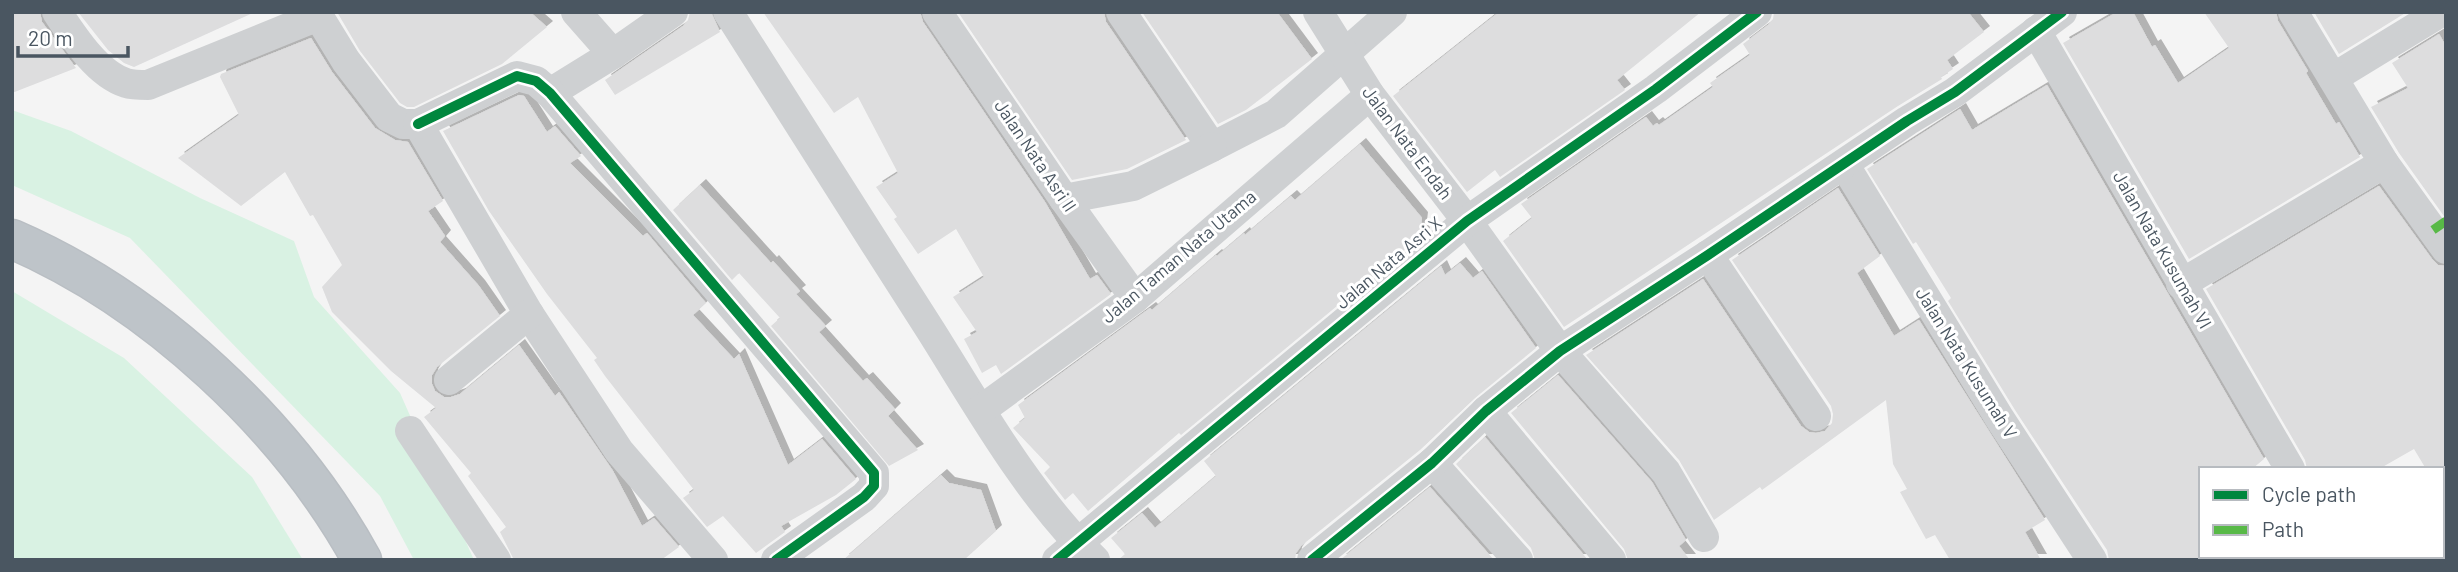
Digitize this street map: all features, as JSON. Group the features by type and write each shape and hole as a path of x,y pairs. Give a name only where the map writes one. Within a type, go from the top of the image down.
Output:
{"highway":[{"path":"12,239 51,256 186,346 267,427 341,521 362,560"},
{"path":"12,263 53,283 142,344 238,428 314,525 337,560"}],"street":[{"path":"57,12 85,52 117,79 127,84 148,85 317,14 345,61 389,117 403,124 418,124 517,76 536,81 550,93 874,473 874,486 864,497 776,560"},
{"path":"576,12 613,54"},
{"path":"550,93 673,12"},
{"path":"728,12 981,410 1076,554"},
{"name":"Jalan Nata Asri II","path":"937,12 1135,298"},
{"path":"1121,12 1212,147"},
{"name":"Jalan Nata Endah","path":"1318,12 1370,95 1467,221 1560,351 1666,472 1704,537"},
{"path":"1064,199 1133,186 1276,114 1392,12"},
{"name":"Jalan Nata Asri X","path":"1076,554 1467,221 1656,89 1757,12"},
{"path":"2293,12 2384,163 2441,233"},
{"path":"2333,78 2441,12"},
{"path":"1312,560 1432,463 1486,411 1560,351 1955,92 2049,19"},
{"name":"Jalan Nata Kusumah VI","path":"2049,19 2181,284 2289,467"},
{"name":"Jalan Taman Nata Utama","path":"981,410 1135,298 1370,95"},
{"path":"418,124 529,314 618,451 713,560"},
{"path":"2181,284 2384,163"},
{"name":"Jalan Nata Kusumah V","path":"1844,164 2000,419 2092,560"},
{"path":"1708,255 1816,416"},
{"path":"449,380 529,314"},
{"path":"1486,411 1611,560"},
{"path":"410,431 496,560"},
{"path":"1432,463 1518,560"}],"green space":[{"path":"12,110 71,131 200,198 294,241 314,297 400,393 474,560 414,560 380,496 130,238 12,185"},
{"path":"12,291 124,358 252,477 303,560 12,560"}],"building":[{"path":"12,12 40,12 42,22 76,68 12,93"},
{"path":"78,12 255,12 134,67 124,63 108,50"},
{"path":"337,12 530,12 547,27 502,64 414,107 407,107 400,103 360,51"},
{"path":"690,12 711,12 720,32 615,95 605,80 683,26"},
{"path":"763,12 920,12 923,22 1045,202 1090,279 1097,275 1111,294 1001,374 996,365 982,373 964,339 977,332 953,297 984,277 956,229 918,254 876,187 898,173 858,97 834,113"},
{"path":"958,12 1104,12 1106,22 1186,140 1127,169 1072,180"},
{"path":"1142,12 1277,12 1312,59 1246,110 1218,124"},
{"path":"1499,12 1701,12 1617,80 1625,90 1500,177 1495,170 1467,192 1393,96"},
{"path":"1774,12 1968,12 1984,32 1947,60 1953,69 1941,77 1942,79 1564,327 1503,241 1532,218 1521,204 1646,117 1653,126 1657,123 1659,125 1713,87 1710,83 1750,55 1743,44 1768,25"},
{"path":"2117,12 2133,12 2152,47 2155,45 2178,83 2229,48 2204,12 2276,12 2278,21 2308,71 2306,73 2336,124 2339,122 2360,157 2189,259 2063,43"},
{"path":"2314,12 2407,12 2339,54"},
{"path":"2439,34 2446,46 2446,219 2399,153 2371,107 2408,88 2392,63"},
{"path":"311,38 332,72 375,128 395,140 408,142 443,201 428,211 445,236 440,242 479,286 500,316 437,367 432,375 435,391 444,397 460,394 519,345 555,396 559,392 613,471 642,526 654,518 679,547 661,560 514,560 500,532 506,527 468,476 471,473 424,417 436,408 391,371 332,312 322,287 342,265 285,172 241,206 178,158 239,115 220,77 221,74"},
{"path":"2047,85 2264,459 2254,467 2199,467 2201,560 2109,560 2107,550 2015,410 1948,301 1951,298 1916,242 1913,244 1867,169 1960,109 1972,130"},
{"path":"519,95 524,96 547,132 555,126 581,156 570,163 643,236 647,233 706,303 693,315 734,359 739,354 788,465 822,439 856,479 836,495 781,526 785,532 756,553 723,516 707,527 683,498 694,490 605,376 594,360 597,358 547,294 489,211 443,131"},
{"path":"1360,144 1422,218 1424,234 1181,435 1179,433 1088,511 1073,493 1065,500 1044,473 1050,467 1013,428 1025,418 1018,405 1150,308 1152,310 1291,196 1295,200"},
{"path":"700,185 800,291 796,294 826,326 819,332 863,381 867,378 895,409 888,416 918,450 889,466 771,326 780,318 739,273 732,280 673,210"},
{"path":"2379,186 2432,259 2438,265 2446,266 2446,502 2444,467 2425,467 2414,449 2382,467 2307,467 2206,289"},
{"path":"1838,188 1880,256 1857,273 1894,336 1919,320 2045,520 2025,532 2041,560 1950,560 1935,535 1926,539 1900,492 1907,489 1893,464 1886,400 1762,490 1760,487 1714,520 1679,460 1586,355 1703,279 1801,426 1809,432 1825,431 1832,423 1831,406 1732,260"},
{"path":"1460,263 1473,278 1482,271 1536,348 1475,398 1420,450 1301,546 1295,560 1118,560 1125,554 1111,538 1142,513 1155,528 1216,476 1204,461 1441,266 1445,275"},
{"path":"1558,375 1652,482 1686,540 1679,546 1690,560 1628,560 1624,549 1511,413"},
{"path":"1485,437 1588,560 1535,560 1531,548 1456,464"},
{"path":"941,475 949,483 981,490 996,531 964,560 843,560"},
{"path":"1430,487 1494,560 1340,560"}],"marked path":[{"path":"2433,230 2446,221"}],"cycle path":[{"path":"1057,560 1467,221 1656,89 1757,12"},
{"path":"1312,560 1432,463 1486,411 1560,351 1955,92 2062,12"},
{"path":"418,124 517,76 536,81 550,93 874,473 874,486 864,497 776,560"}]}
